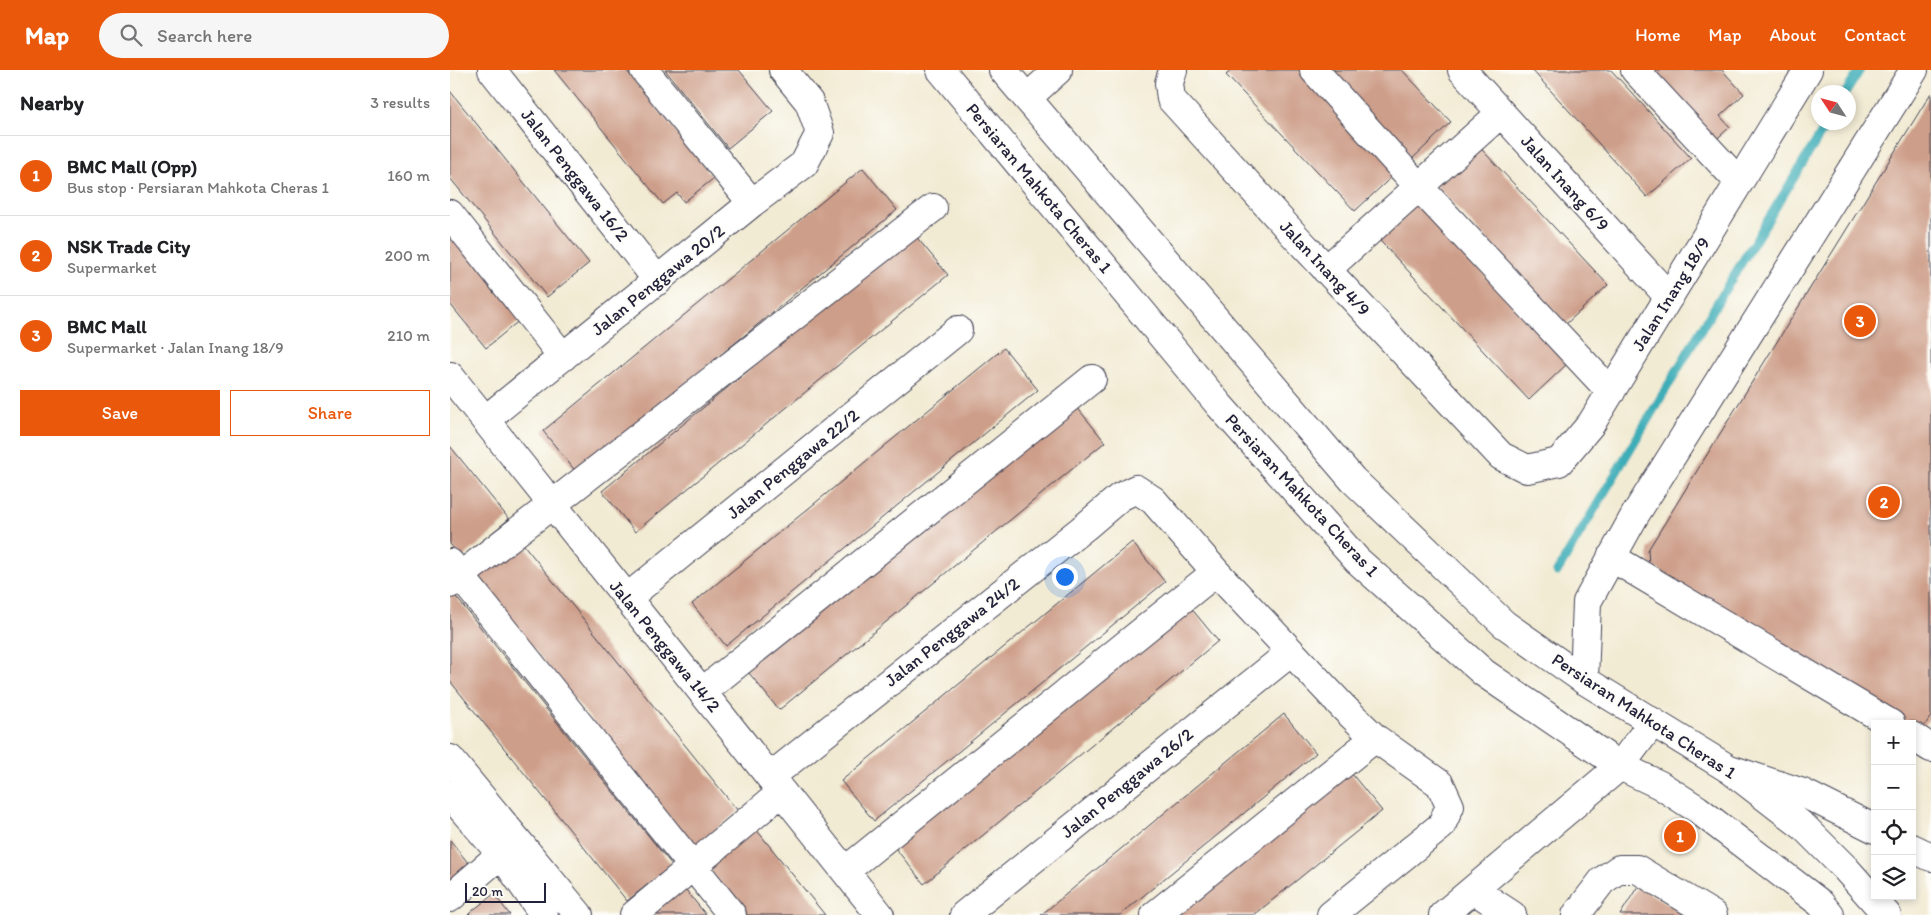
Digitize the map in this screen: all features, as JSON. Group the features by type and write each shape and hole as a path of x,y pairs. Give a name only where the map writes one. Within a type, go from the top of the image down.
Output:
{"street":[{"name":"Jalan Penggawa 16/2","path":"492,70 658,281"},
{"path":"644,70 752,203"},
{"name":"Jalan Penggawa 20/2","path":"485,420 752,203 804,164 820,133 809,102 783,70"},
{"name":"Persiaran Mahkota Cheras 1","path":"941,70 1220,406 1357,560 1484,673 1620,766 1660,785 1698,809 1820,903 1830,915"},
{"name":"Persiaran Mahkota Cheras 1","path":"1003,70 1353,480 1504,624 1584,680 1729,769 1804,827 1845,868 1887,915"},
{"path":"1027,98 1058,70"},
{"name":"Jalan Inang 4/9","path":"1173,70 1170,82 1171,99 1326,270 1501,456"},
{"path":"1314,70 1419,188 1610,392"},
{"name":"Jalan Inang 6/9","path":"1462,70 1669,297"},
{"path":"1634,70 1739,182"},
{"path":"1584,680 1587,602 1635,515 1914,70"},
{"name":"Jalan Inang 18/9","path":"1501,456 1527,469 1559,462 1591,424 1739,182 1801,73"},
{"path":"1326,270 1501,113"},
{"path":"732,915 453,574 552,504 933,208"},
{"path":"450,214 563,357"},
{"name":"Jalan Penggawa 22/2","path":"627,598 958,330"},
{"name":"Jalan Penggawa 14/2","path":"450,376 880,915"},
{"path":"702,692 1092,379"},
{"name":"Jalan Penggawa 24/2","path":"634,915 694,867 776,785 1120,497 1136,489 1153,500 1216,572"},
{"path":"1612,557 1884,720"},
{"path":"845,871 1216,572 1344,708 1375,738 1440,784 1450,806 1441,826 1331,915"},
{"name":"Jalan Penggawa 26/2","path":"964,915 1291,652"},
{"path":"1444,915 1620,766 1653,722"},
{"path":"1155,915 1375,738"},
{"path":"1916,739 1931,748"},
{"path":"450,758 579,915"},
{"path":"1729,769 1803,793 1871,827"},
{"path":"450,795 500,854 544,915"},
{"path":"1916,850 1931,857"},
{"path":"450,898 500,854"},
{"path":"1576,915 1602,881 1619,869 1637,869 1713,915"},
{"path":"1474,890 1512,915"}],"building":[{"path":"554,70 626,70 714,178 684,202 677,193 663,204"},
{"path":"665,70 739,70 773,111 728,148"},
{"path":"1232,70 1303,70 1398,171 1355,211 1226,75"},
{"path":"1328,70 1402,70 1451,122 1412,159"},
{"path":"1532,70 1611,70 1691,158 1647,197"},
{"path":"1641,70 1722,70 1744,94 1720,116 1730,127 1710,145"},
{"path":"450,91 589,263 547,297 450,178"},
{"path":"1931,93 1931,716 1921,731 1916,728 1916,720 1903,720 1649,564 1648,550"},
{"path":"1472,139 1608,285 1566,324 1430,179"},
{"path":"863,168 897,210 577,473 543,431"},
{"path":"1410,193 1568,363 1529,400 1370,230"},
{"path":"450,220 527,314 486,348 450,304"},
{"path":"914,234 948,275 635,532 602,491"},
{"path":"1004,348 1038,390 726,646 692,604"},
{"path":"1072,401 1105,442 779,710 745,668"},
{"path":"450,446 509,519 462,558 450,544"},
{"path":"519,539 738,811 694,848 475,575"},
{"path":"1132,542 1165,582 874,821 841,781"},
{"path":"452,592 672,865 627,901 450,681 450,594"},
{"path":"1186,602 1218,641 924,884 892,844"},
{"path":"1284,714 1316,753 1271,791 1120,915 1041,915"},
{"path":"1347,768 1382,811 1254,915 1167,915"},
{"path":"755,828 825,915 746,915 707,866"},
{"path":"450,840 476,873 450,894"},
{"path":"682,885 706,915 645,915"},
{"path":"1638,886 1685,915 1620,915"},
{"path":"494,894 510,915 468,915 472,911"}],"waterway":[{"path":"1850,85 1860,70"},
{"path":"1557,572 1723,293 1823,130"}],"place":[{"name":"BMC Mall","path":"1860,321"},
{"name":"NSK Trade City","path":"1884,502"},
{"name":"BMC Mall (Opp)","path":"1680,836"}]}
